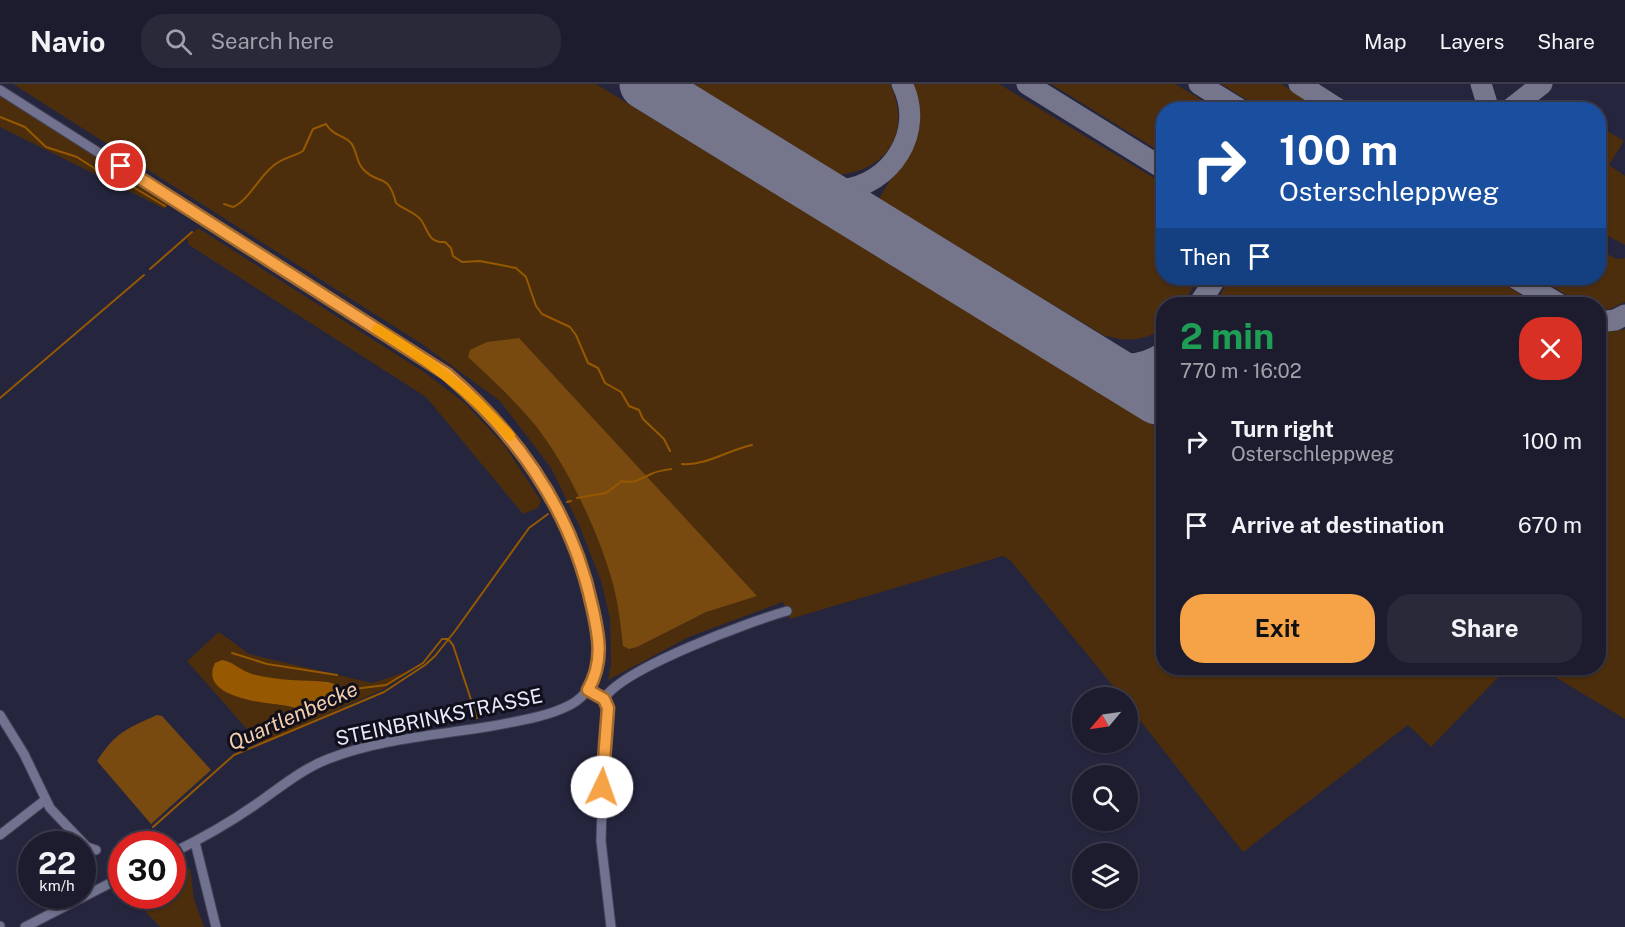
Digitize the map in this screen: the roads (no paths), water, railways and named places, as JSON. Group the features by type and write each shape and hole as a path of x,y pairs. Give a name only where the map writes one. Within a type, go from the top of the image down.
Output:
{"street":[{"path":"0,90 447,374 492,416 527,458 544,483 571,537 581,563 597,625 599,647 597,670 588,690 604,699 608,708 601,838 611,927"},
{"path":"604,699 613,687 679,652 714,636 787,611"},
{"name":"STEINBRINKSTRASSE","path":"186,846 329,758 364,748 545,714 570,705 588,690"},
{"path":"0,715 24,754 45,800 72,831"},
{"path":"0,835 45,800"},
{"path":"195,842 216,927"},
{"path":"25,927 108,883"}],"waterway":[{"path":"0,117 25,127 46,147 77,157 100,172 133,187 165,206"},
{"path":"224,204 233,207 239,204 273,166 303,151 313,129 326,124 332,131 351,143 363,169 386,183 396,203 419,217 430,236 435,241 445,242 451,248 453,256 462,262 480,261 516,268 526,277 536,306 542,314 570,327 588,363 598,368 605,383 621,392 629,406 639,410 643,419 664,439 670,451"},
{"path":"150,269 192,232"},
{"path":"0,398 144,275"},
{"name":"Quartlenbecke","path":"682,464 700,463 752,445"},
{"name":"Quartlenbecke","path":"577,498 606,493 622,481 634,481 671,469"},
{"name":"Quartlenbecke","path":"567,502 571,501"},
{"name":"Quartlenbecke","path":"153,827 234,755 384,692 425,665 455,631 529,528 548,514"},
{"name":"Quartlenbecke","path":"338,691 386,685 423,663 442,639 448,639 453,645 477,718"},
{"path":"232,653 267,664 337,675"}]}
